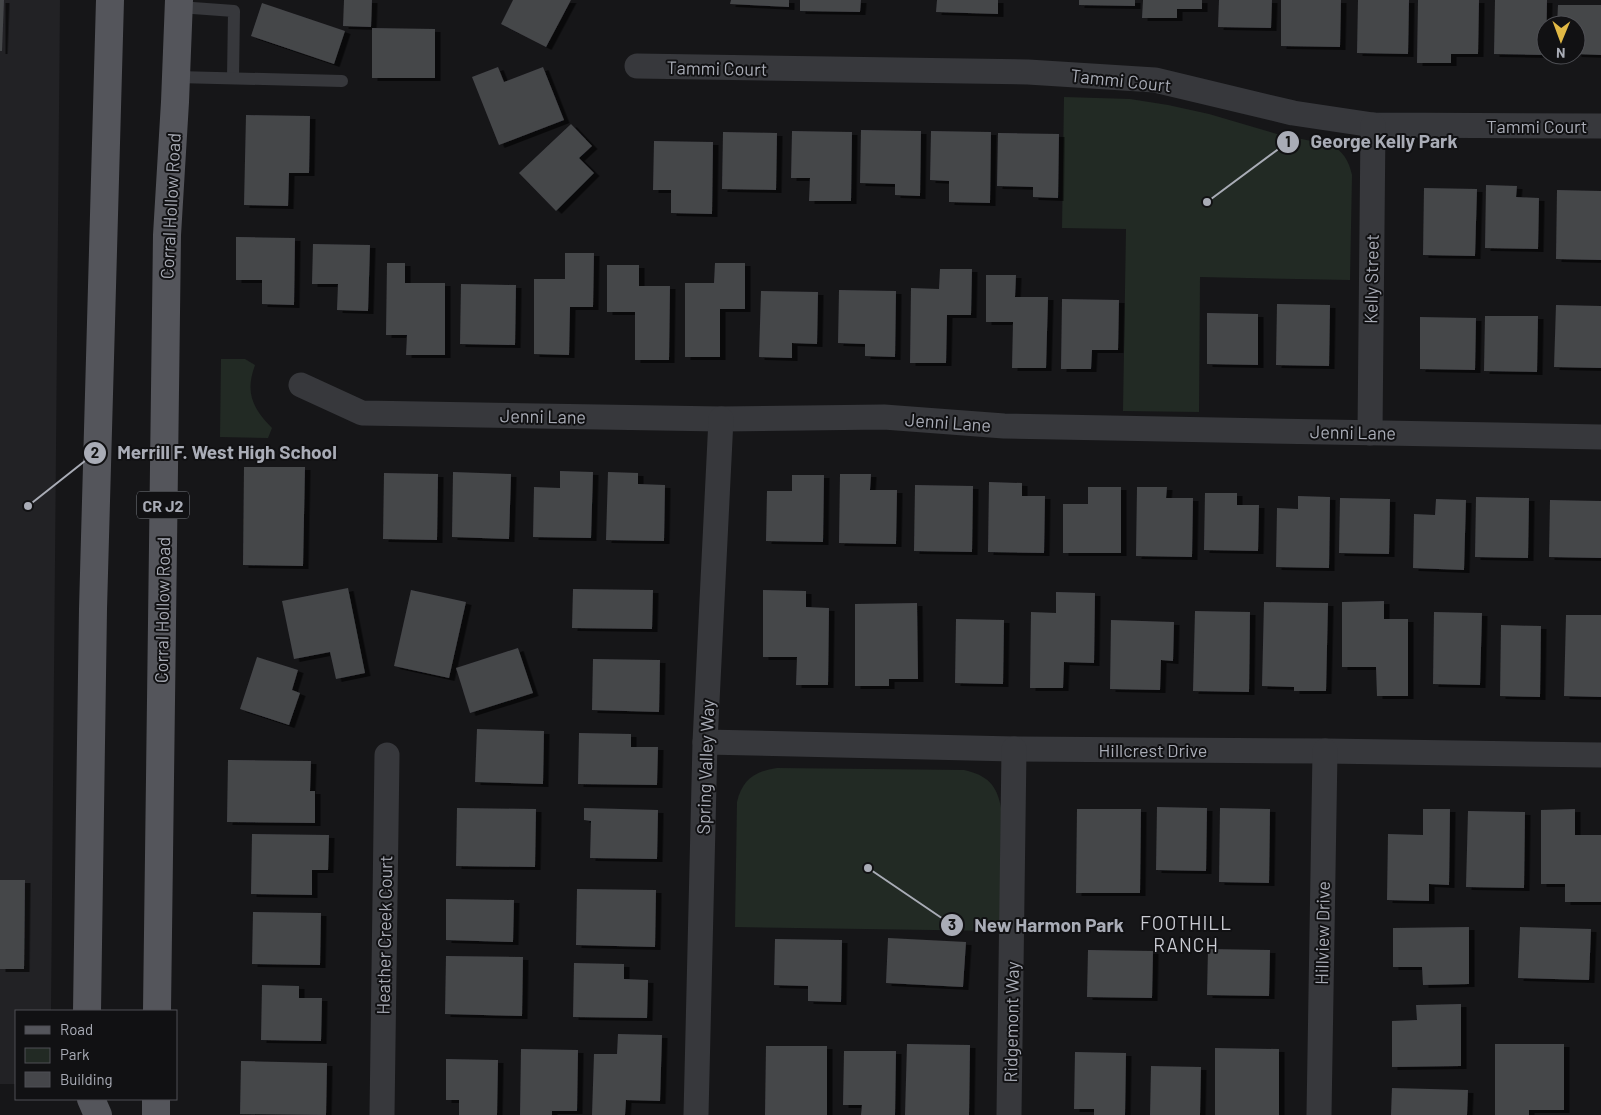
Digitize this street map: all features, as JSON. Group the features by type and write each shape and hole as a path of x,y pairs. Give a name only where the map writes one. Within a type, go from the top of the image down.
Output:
{"main road":[{"path":"87,1010 93,609 110,0"},
{"name":"Corral Hollow Road","path":"157,1010 167,235 177,77 179,4"},
{"path":"86,1100 86,1115"},
{"path":"91,1100 98,1115"},
{"path":"156,1100 156,1115"}],"street":[{"name":"Tammi Court","path":"638,66 1028,72 1156,80 1292,113 1373,125 1601,126"},
{"name":"Kelly Street","path":"1370,433 1373,125"},
{"name":"Jenni Lane","path":"301,385 362,413 720,419 884,417 1004,426 1601,437"},
{"name":"Spring Valley Way","path":"696,1115 705,742 720,419"},
{"name":"Hillcrest Drive","path":"705,742 1014,749 1601,755"},
{"name":"Ridgemont Way","path":"1009,1115 1014,749"},
{"name":"Hillview Drive","path":"1319,1115 1326,751"},
{"name":"Heather Creek Court","path":"382,1115 387,755"}],"lane":[{"path":"179,4 234,11 233,78"},
{"path":"177,77 342,80"}],"shaded area":[{"path":"0,0 60,0 51,1010 15,1010 15,1084 0,1084"}],"green space":[{"path":"1064,97 1130,99 1209,114 1277,134 1331,145 1342,153 1349,165 1352,175 1350,280 1200,277 1199,412 1123,411 1126,229 1062,228"},
{"path":"221,359 245,359 255,365 251,383 252,399 260,414 272,428 268,438 220,437"},
{"path":"777,768 964,770 985,778 994,787 1001,808 1000,931 735,927 737,802 739,794 746,782 756,774"}],"building":[{"path":"0,0 4,0 2,51 0,51"},
{"path":"344,0 372,0 371,27 343,26"},
{"path":"513,0 571,0 546,47 501,24"},
{"path":"731,0 789,0 789,7 730,4"},
{"path":"800,0 861,0 860,12 800,11"},
{"path":"937,0 998,0 998,14 936,12"},
{"path":"1079,0 1135,0 1135,6 1079,5"},
{"path":"1143,0 1202,0 1202,9 1177,9 1177,18 1142,18"},
{"path":"1219,0 1272,0 1271,28 1218,27"},
{"path":"1281,0 1341,0 1340,47 1281,46"},
{"path":"1358,0 1409,0 1408,54 1357,53"},
{"path":"1418,0 1479,0 1478,54 1451,54 1451,63 1417,63"},
{"path":"1495,0 1547,0 1547,15 1536,15 1536,55 1494,54"},
{"path":"262,3 345,31 334,64 251,36"},
{"path":"1558,5 1601,5 1601,55 1586,54 1586,15 1558,15"},
{"path":"372,28 435,29 435,78 372,78"},
{"path":"498,67 504,82 543,67 564,120 499,145 472,77"},
{"path":"246,115 310,116 309,173 289,173 288,206 244,205"},
{"path":"571,124 592,146 579,158 594,173 556,211 519,173"},
{"path":"861,130 921,131 920,196 895,195 895,184 860,183"},
{"path":"792,131 852,132 851,201 809,201 810,178 791,178"},
{"path":"931,131 991,132 990,203 949,202 949,181 930,180"},
{"path":"723,132 777,133 776,190 722,189"},
{"path":"998,133 1059,134 1058,198 1033,197 1033,187 997,186"},
{"path":"654,141 713,142 712,214 671,213 671,190 653,190"},
{"path":"1486,185 1517,186 1516,197 1539,198 1538,249 1485,248"},
{"path":"1424,188 1477,189 1475,256 1423,255"},
{"path":"1557,190 1601,191 1601,260 1556,259"},
{"path":"236,237 295,238 294,305 262,304 262,280 236,280"},
{"path":"313,244 370,245 368,311 337,310 338,284 312,284"},
{"path":"565,253 594,253 593,307 570,307 569,355 534,354 534,279 565,279"},
{"path":"387,263 405,263 405,283 445,283 445,355 406,355 407,335 386,335"},
{"path":"715,263 745,263 745,309 720,309 720,357 685,357 685,283 714,283"},
{"path":"607,265 639,265 639,286 670,286 669,360 635,360 635,312 607,312"},
{"path":"940,269 972,269 971,315 947,315 946,363 910,363 911,288 939,289"},
{"path":"986,275 1016,275 1015,297 1048,297 1046,368 1012,368 1013,322 986,322"},
{"path":"461,284 516,285 515,345 460,344"},
{"path":"839,290 896,291 895,357 865,356 865,344 838,343"},
{"path":"761,291 818,292 817,344 792,343 792,358 759,357"},
{"path":"1062,299 1119,300 1118,350 1092,350 1091,369 1061,369"},
{"path":"1277,304 1330,305 1329,366 1276,365"},
{"path":"1556,305 1601,306 1601,368 1554,367"},
{"path":"1207,313 1258,314 1258,365 1207,364"},
{"path":"1485,316 1538,316 1537,372 1484,371"},
{"path":"1420,317 1476,318 1475,370 1420,369"},
{"path":"244,467 305,467 303,566 243,565"},
{"path":"560,471 593,472 591,538 533,537 534,487 560,488"},
{"path":"453,472 511,474 509,539 452,537"},
{"path":"608,472 638,473 638,484 665,485 664,541 606,540"},
{"path":"384,473 438,474 437,540 383,539"},
{"path":"840,474 871,474 870,490 897,490 896,544 839,543"},
{"path":"792,475 824,475 823,542 766,541 767,491 792,491"},
{"path":"989,482 1022,483 1022,496 1045,496 1044,553 988,552"},
{"path":"915,485 973,486 972,552 914,551"},
{"path":"1088,487 1121,487 1121,553 1063,553 1063,504 1088,504"},
{"path":"1137,487 1167,487 1166,498 1193,498 1192,557 1136,556"},
{"path":"1205,493 1237,493 1237,505 1259,505 1258,551 1204,550"},
{"path":"1298,496 1330,497 1329,568 1276,567 1277,508 1298,509"},
{"path":"1476,497 1529,498 1528,558 1475,557"},
{"path":"1340,498 1390,499 1389,554 1339,553"},
{"path":"1436,499 1466,500 1464,570 1413,568 1414,514 1435,515"},
{"path":"1550,500 1601,501 1601,558 1549,557"},
{"path":"348,588 365,673 336,679 330,652 294,659 282,601"},
{"path":"573,589 653,590 652,629 572,628"},
{"path":"411,590 466,602 449,678 394,666"},
{"path":"763,590 806,591 806,607 829,608 828,685 796,685 797,657 763,657"},
{"path":"1056,592 1095,593 1094,663 1064,662 1063,688 1030,688 1031,612 1056,613"},
{"path":"1384,601 1384,619 1408,619 1408,696 1377,696 1376,667 1342,667 1342,602"},
{"path":"1264,602 1328,603 1326,691 1294,691 1294,687 1262,686"},
{"path":"917,603 918,679 889,679 889,686 855,686 855,604"},
{"path":"1195,611 1250,612 1249,692 1193,691"},
{"path":"1434,612 1482,613 1480,685 1433,684"},
{"path":"1566,615 1601,615 1601,697 1564,696"},
{"path":"956,619 1004,620 1003,684 955,683"},
{"path":"1111,620 1174,622 1173,661 1161,660 1160,690 1110,689"},
{"path":"1501,625 1541,626 1540,697 1500,696"},
{"path":"518,648 533,693 470,713 456,668"},
{"path":"257,657 298,670 292,690 300,693 289,725 240,709"},
{"path":"593,659 660,660 659,712 592,710"},
{"path":"477,729 544,731 543,784 475,782"},
{"path":"579,733 631,734 631,747 658,747 657,785 578,784"},
{"path":"228,760 311,761 310,791 315,791 315,823 227,822"},
{"path":"1157,807 1207,808 1206,871 1156,870"},
{"path":"457,808 536,809 535,867 456,866"},
{"path":"584,808 658,810 657,859 590,858 591,821 584,820"},
{"path":"1220,808 1270,809 1269,883 1219,882"},
{"path":"1077,809 1141,809 1140,893 1076,893"},
{"path":"1423,809 1450,809 1449,885 1429,884 1429,901 1387,900 1388,834 1423,835"},
{"path":"1575,809 1575,835 1601,835 1601,902 1565,902 1565,884 1541,884 1541,810"},
{"path":"1468,811 1525,812 1524,888 1466,887"},
{"path":"252,834 329,835 328,870 312,870 312,895 251,894"},
{"path":"0,880 25,880 24,969 0,969"},
{"path":"577,889 656,890 655,947 576,945"},
{"path":"446,899 514,900 513,942 446,940"},
{"path":"253,912 321,913 320,965 252,964"},
{"path":"1469,927 1469,984 1423,985 1422,967 1393,967 1393,928"},
{"path":"1520,927 1591,929 1589,980 1518,978"},
{"path":"888,938 966,942 963,987 886,983"},
{"path":"775,939 842,940 841,1002 808,1001 808,986 774,985"},
{"path":"1208,949 1270,950 1269,996 1207,995"},
{"path":"1088,950 1153,951 1152,998 1087,997"},
{"path":"446,956 523,957 522,1016 445,1014"},
{"path":"574,963 624,964 624,979 648,980 647,1018 573,1017"},
{"path":"262,985 299,986 299,998 322,998 321,1041 261,1040"},
{"path":"1461,1004 1461,1066 1392,1067 1392,1021 1417,1020 1416,1005"},
{"path":"618,1034 662,1035 660,1101 626,1100 625,1115 592,1115 594,1054 617,1054"},
{"path":"907,1044 970,1045 969,1115 905,1115"},
{"path":"1495,1044 1564,1044 1564,1110 1529,1110 1529,1115 1495,1115"},
{"path":"766,1046 827,1046 827,1115 765,1115"},
{"path":"1215,1048 1279,1049 1279,1115 1215,1115"},
{"path":"521,1049 578,1050 577,1111 552,1111 552,1115 520,1115"},
{"path":"844,1051 896,1051 895,1115 861,1115 862,1105 843,1105"},
{"path":"1075,1052 1126,1053 1125,1115 1094,1115 1094,1109 1074,1109"},
{"path":"446,1059 498,1060 497,1115 459,1115 459,1100 446,1100"},
{"path":"241,1061 327,1063 326,1115 240,1114"},
{"path":"1151,1066 1201,1067 1200,1115 1150,1115"},
{"path":"1392,1088 1468,1090 1467,1115 1391,1115"}],"place":[{"name":"George Kelly Park","path":"1207,202"},
{"name":"Merrill F. West High School","path":"28,506"},
{"name":"New Harmon Park","path":"868,868"}],"district":[{"name":"FOOTHILL RANCH","path":"1186,933"}]}
